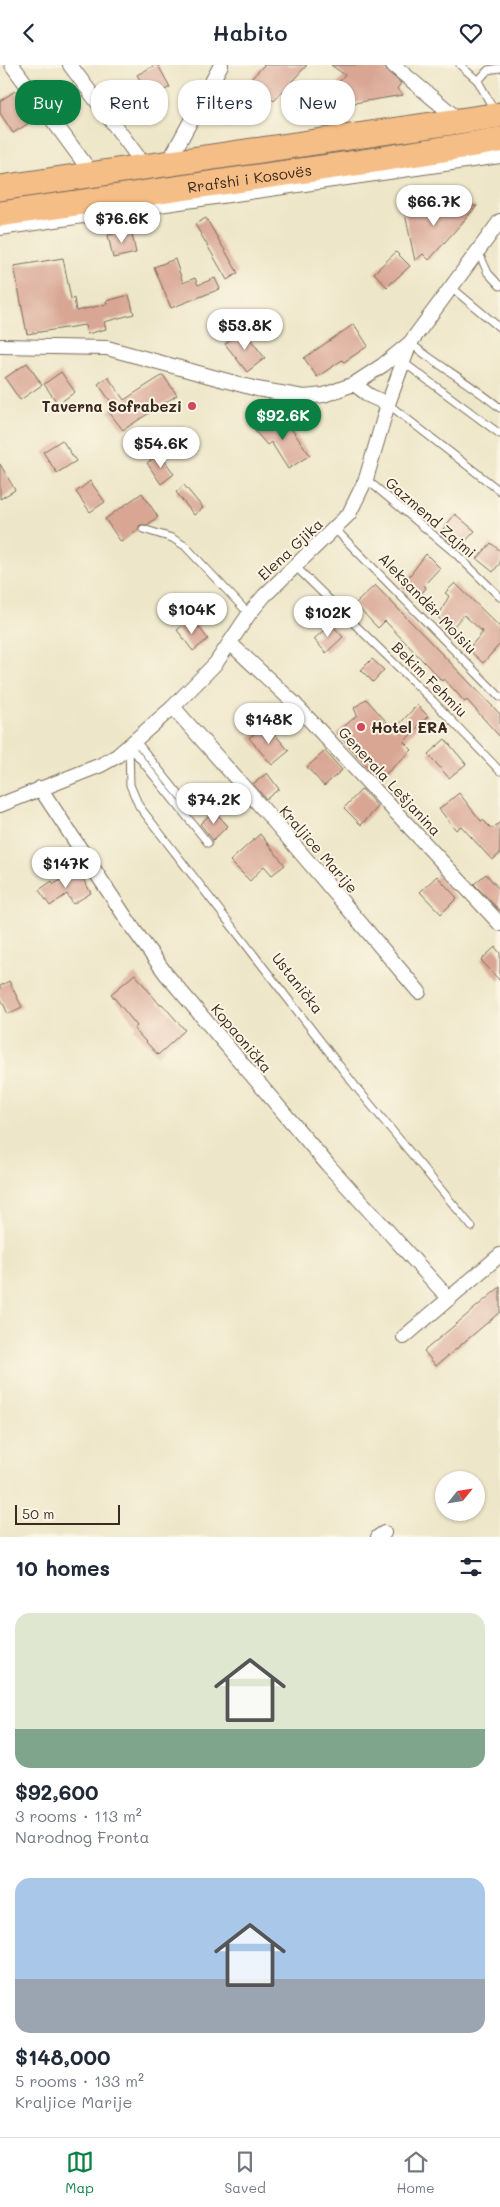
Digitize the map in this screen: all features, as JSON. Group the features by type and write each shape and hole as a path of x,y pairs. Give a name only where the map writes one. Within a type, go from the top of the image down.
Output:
{"highway":[{"name":"Rrafshi i Kosovës","path":"0,188 498,115"},
{"name":"Rrafshi i Kosovës","path":"0,214 356,163 500,140"}],"street":[{"path":"12,65 93,175"},
{"path":"70,65 156,164 221,65"},
{"path":"393,65 459,120"},
{"name":"Rrafshi i Kosovës","path":"0,228 500,156"},
{"name":"Elena Gjika","path":"249,614 278,581 296,567 349,514 366,479 388,404 410,343 500,221"},
{"path":"0,346 107,348 282,395 304,397 324,395 354,384 383,365 410,343"},
{"path":"354,384 370,396 388,404"},
{"path":"0,805 101,765 132,743 173,707 216,663 249,614"},
{"name":"Generala Lešjanina","path":"230,643 292,701 500,924"},
{"name":"Kraljice Marije","path":"173,707 272,819 419,992"},
{"name":"Kopaonička","path":"40,788 166,974 328,1165 442,1291"},
{"path":"404,1337 500,1255"}],"lane":[{"path":"460,65 478,81 498,115"},
{"path":"478,81 490,67 500,67"},
{"path":"478,249 488,273 500,286"},
{"path":"452,287 500,328"},
{"path":"410,343 438,365 469,383 500,408"},
{"path":"403,362 500,434"},
{"path":"388,404 500,491"},
{"name":"Gazmend Zajmi","path":"366,479 455,553 500,597"},
{"path":"143,529 172,538 185,546 249,614"},
{"name":"Aleksandër Moisiu","path":"335,529 500,697"},
{"name":"Bekim Fehmiu","path":"296,567 426,694 500,771"},
{"path":"132,743 189,807"},
{"path":"132,743 208,843"},
{"name":"Ustanička","path":"132,743 130,785 139,806 356,1087 472,1227"}],"building":[{"path":"158,65 166,80 140,80 137,75"},
{"path":"264,65 307,65 293,80 281,80 281,93 274,101 271,98 271,80 251,79"},
{"path":"331,65 384,65 387,71 401,83 397,89 403,95 355,103 355,80 341,80 345,75"},
{"path":"15,91 15,125 26,125 13,133 0,113 0,101"},
{"path":"477,206 429,260 423,254 415,261 404,209"},
{"path":"206,218 238,273 227,280 195,224"},
{"path":"131,230 136,253 113,258 108,235"},
{"path":"396,252 410,266 387,287 374,273"},
{"path":"63,258 71,299 74,298 76,311 107,304 106,301 129,295 134,314 104,322 106,329 87,334 85,325 27,334 14,266"},
{"path":"175,259 183,283 195,278 198,285 215,278 220,289 171,308 154,267"},
{"path":"354,324 368,346 344,362 342,360 317,377 304,358"},
{"path":"243,330 265,358 247,372 225,344"},
{"path":"27,363 42,385 20,400 5,378"},
{"path":"61,372 75,392 58,404 44,384"},
{"path":"163,375 177,395 123,430 108,411 114,406 98,384 108,377 124,400"},
{"path":"279,412 310,455 288,469 271,442 267,445 255,431"},
{"path":"62,440 76,461 57,473 43,452"},
{"path":"160,454 174,474 161,484 147,463"},
{"path":"0,464 15,490 0,499"},
{"path":"90,481 105,502 90,512 76,492"},
{"path":"184,485 203,508 194,515 176,492"},
{"path":"142,493 158,517 147,525 140,525 138,530 121,542 105,519"},
{"path":"455,514 475,531 458,549 440,533"},
{"path":"491,543 500,551 500,563 493,572 477,559"},
{"path":"426,554 440,568 424,585 426,588 417,599 402,586"},
{"path":"455,583 500,627 500,644 483,663 468,649 483,632 464,615 450,630 438,617 449,596 445,593"},
{"path":"375,585 500,714 500,737 467,700 465,702 444,679 442,681 385,621 378,628 355,604"},
{"path":"192,618 208,639 193,651 177,630"},
{"path":"331,624 343,637 326,653 314,639"},
{"path":"372,659 384,670 373,682 361,670"},
{"path":"366,699 394,730 417,705 428,716 404,742 412,750 379,780 337,733 357,715 354,708"},
{"path":"266,724 289,751 272,765 249,738"},
{"path":"445,739 466,764 449,778 428,754"},
{"path":"325,751 342,770 324,786 307,767"},
{"path":"267,773 279,789 266,799 253,784"},
{"path":"362,789 378,807 361,825 344,808"},
{"path":"459,793 481,821 483,820 492,829 500,822 500,854 492,860 461,826 456,830 439,809"},
{"path":"214,811 228,826 213,840 200,824"},
{"path":"260,834 285,865 272,875 264,866 250,881 230,861"},
{"path":"78,870 91,893 73,904 67,894 50,906 39,890 52,881 54,884"},
{"path":"486,874 500,890 500,911 474,884"},
{"path":"437,876 457,898 441,914 420,892"},
{"path":"495,947 500,953 500,981 481,960"},
{"path":"135,974 160,1005 162,1004 185,1030 158,1055 134,1029 137,1026 111,994"},
{"path":"9,981 22,1007 8,1014 0,997 0,986"},
{"path":"500,1287 500,1312 436,1366 424,1351"}],"place":[{"name":"Taverna Sofrabezi","path":"192,406"},
{"name":"Hotel ERA","path":"361,727"}]}
